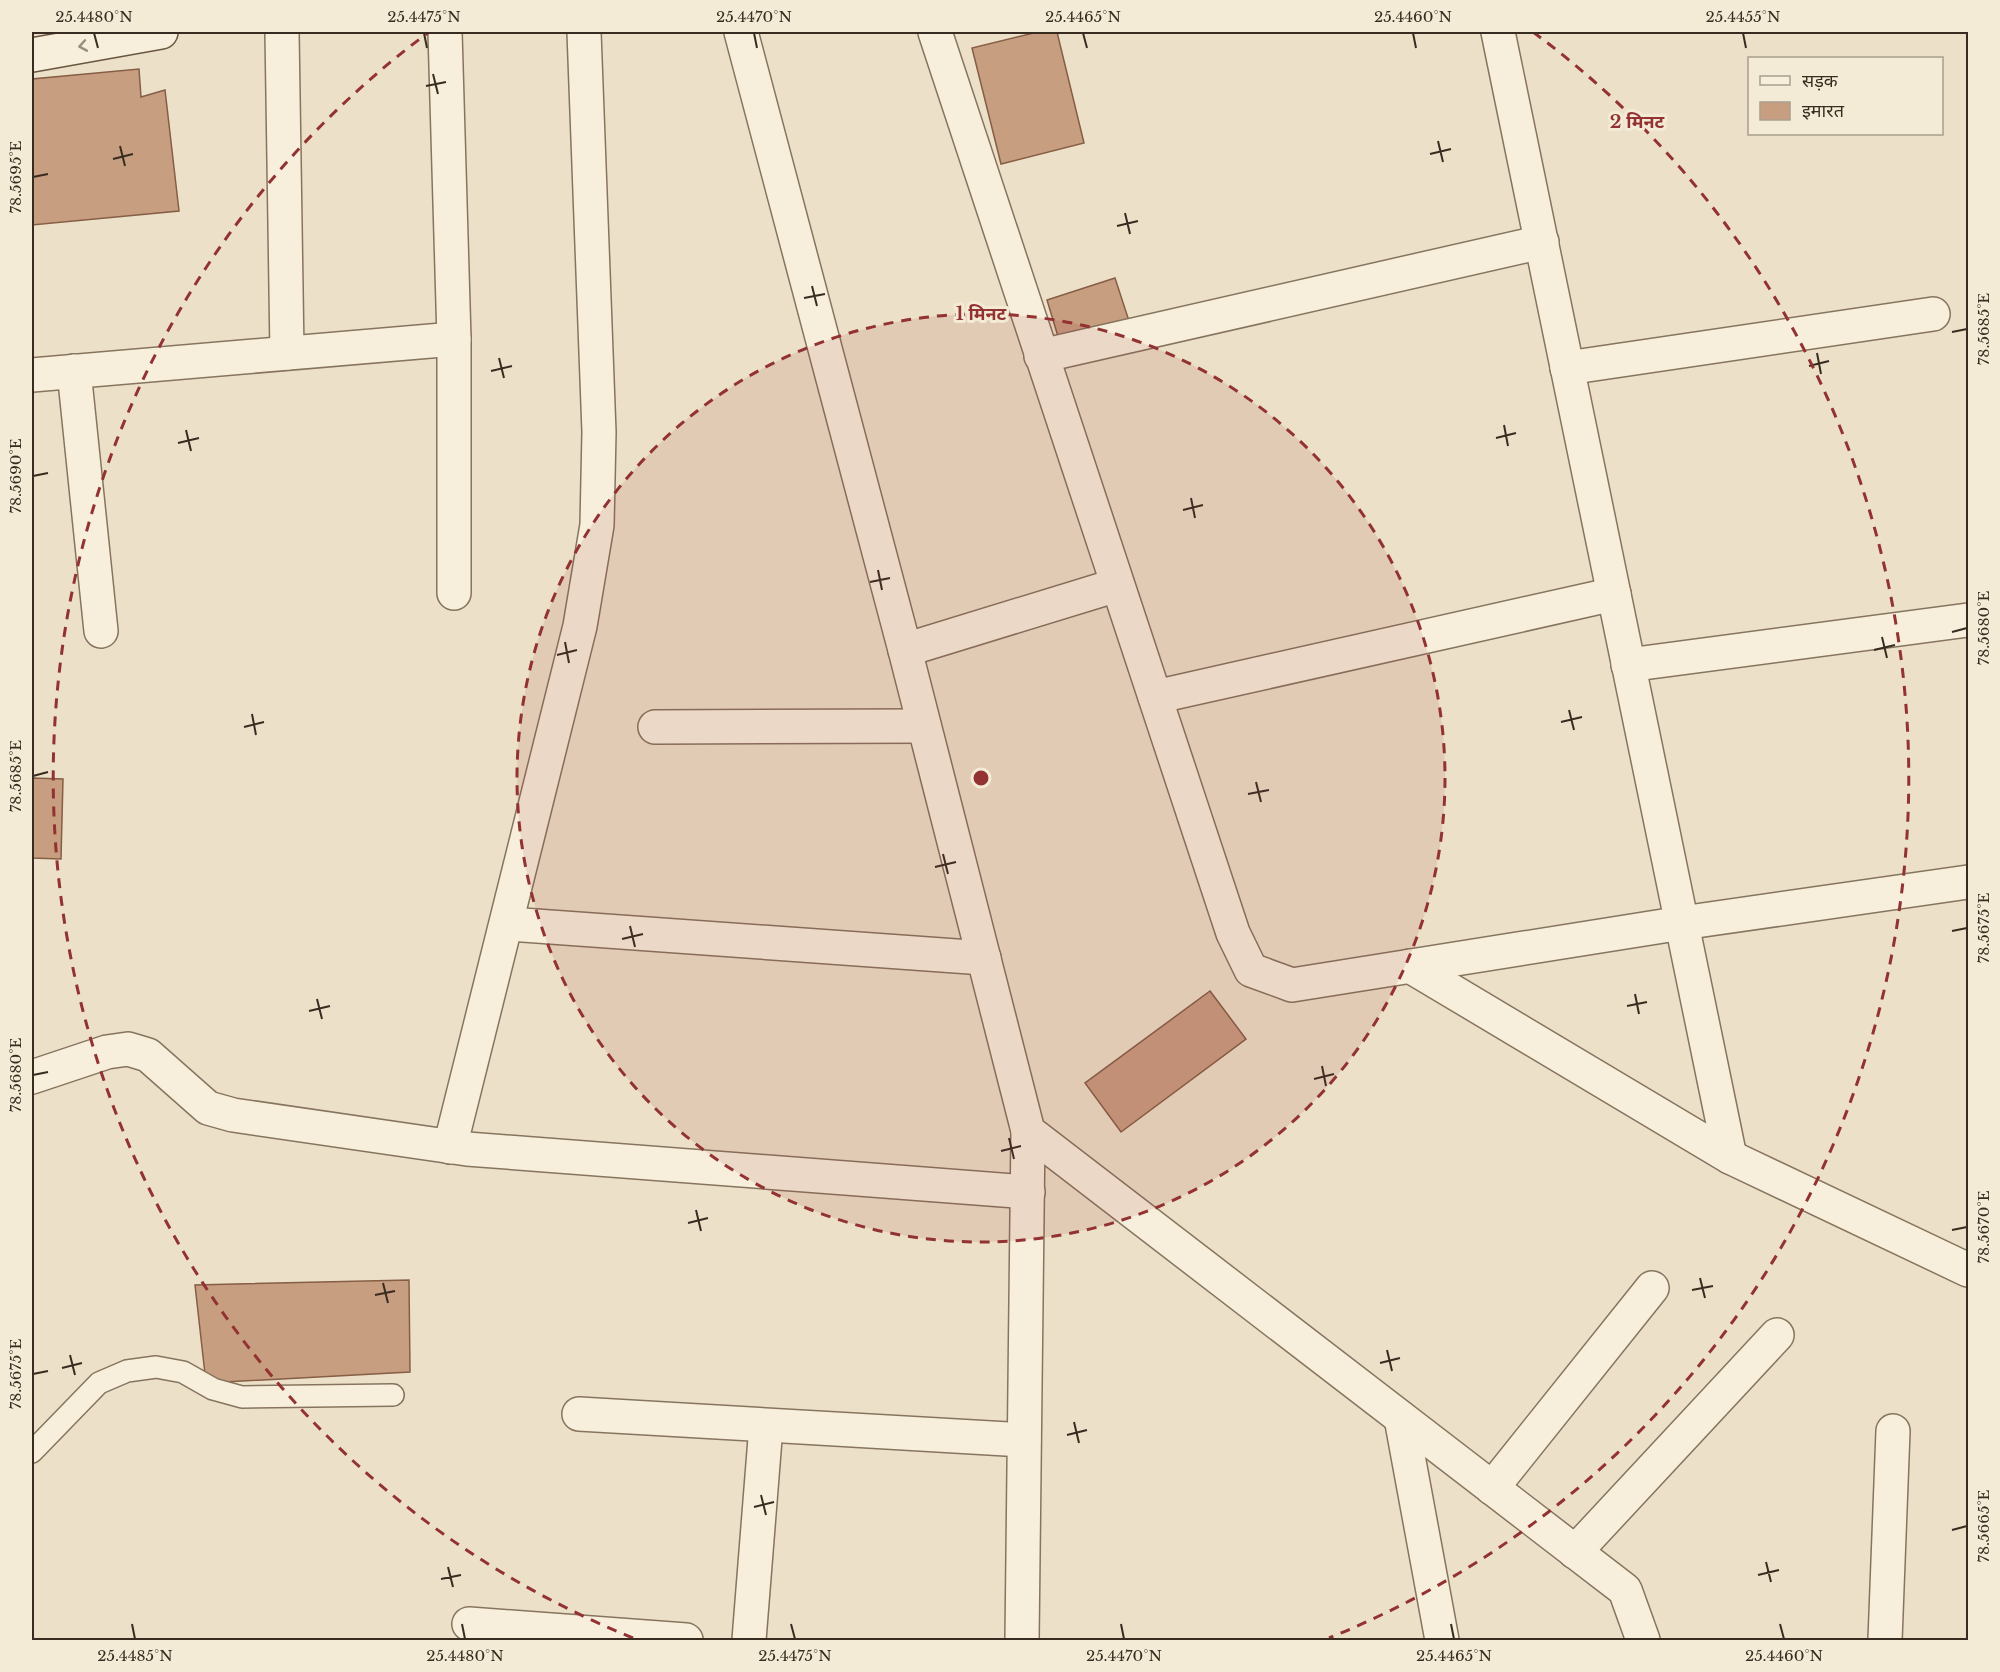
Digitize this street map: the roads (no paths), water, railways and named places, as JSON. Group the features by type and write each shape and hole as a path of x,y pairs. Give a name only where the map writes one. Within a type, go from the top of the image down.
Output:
{"street":[{"path":"32,55 161,32"},
{"path":"282,32 287,353"},
{"path":"445,32 454,339 454,593"},
{"path":"450,1148 508,924 580,626 597,525 599,432 584,32"},
{"path":"741,32 905,650 1028,1131 1022,1641"},
{"path":"934,32 1233,933 1251,970 1292,985 1682,923 1968,882"},
{"path":"1498,32 1730,1157"},
{"path":"1041,356 1542,242"},
{"path":"1568,368 1933,314"},
{"path":"32,375 454,339"},
{"path":"74,371 100,631"},
{"path":"905,650 1117,585"},
{"path":"1155,697 1614,594"},
{"path":"1628,665 1968,620"},
{"path":"655,727 924,726"},
{"path":"508,924 984,958"},
{"path":"1410,966 1730,1157 1968,1270"},
{"path":"32,1077 107,1053 128,1049 148,1055 208,1108 233,1115 450,1148 1028,1192"},
{"path":"1028,1131 1625,1590 1643,1641"},
{"path":"1492,1488 1652,1288"},
{"path":"1575,1552 1777,1335"},
{"path":"579,1414 1024,1440"},
{"path":"1401,1418 1442,1641"},
{"path":"749,1641 766,1426"},
{"path":"1885,1641 1893,1431"},
{"path":"470,1624 686,1641"}],"lane":[{"path":"32,1452 99,1383 127,1371 156,1367 183,1372 213,1389 242,1397 393,1395"}]}
